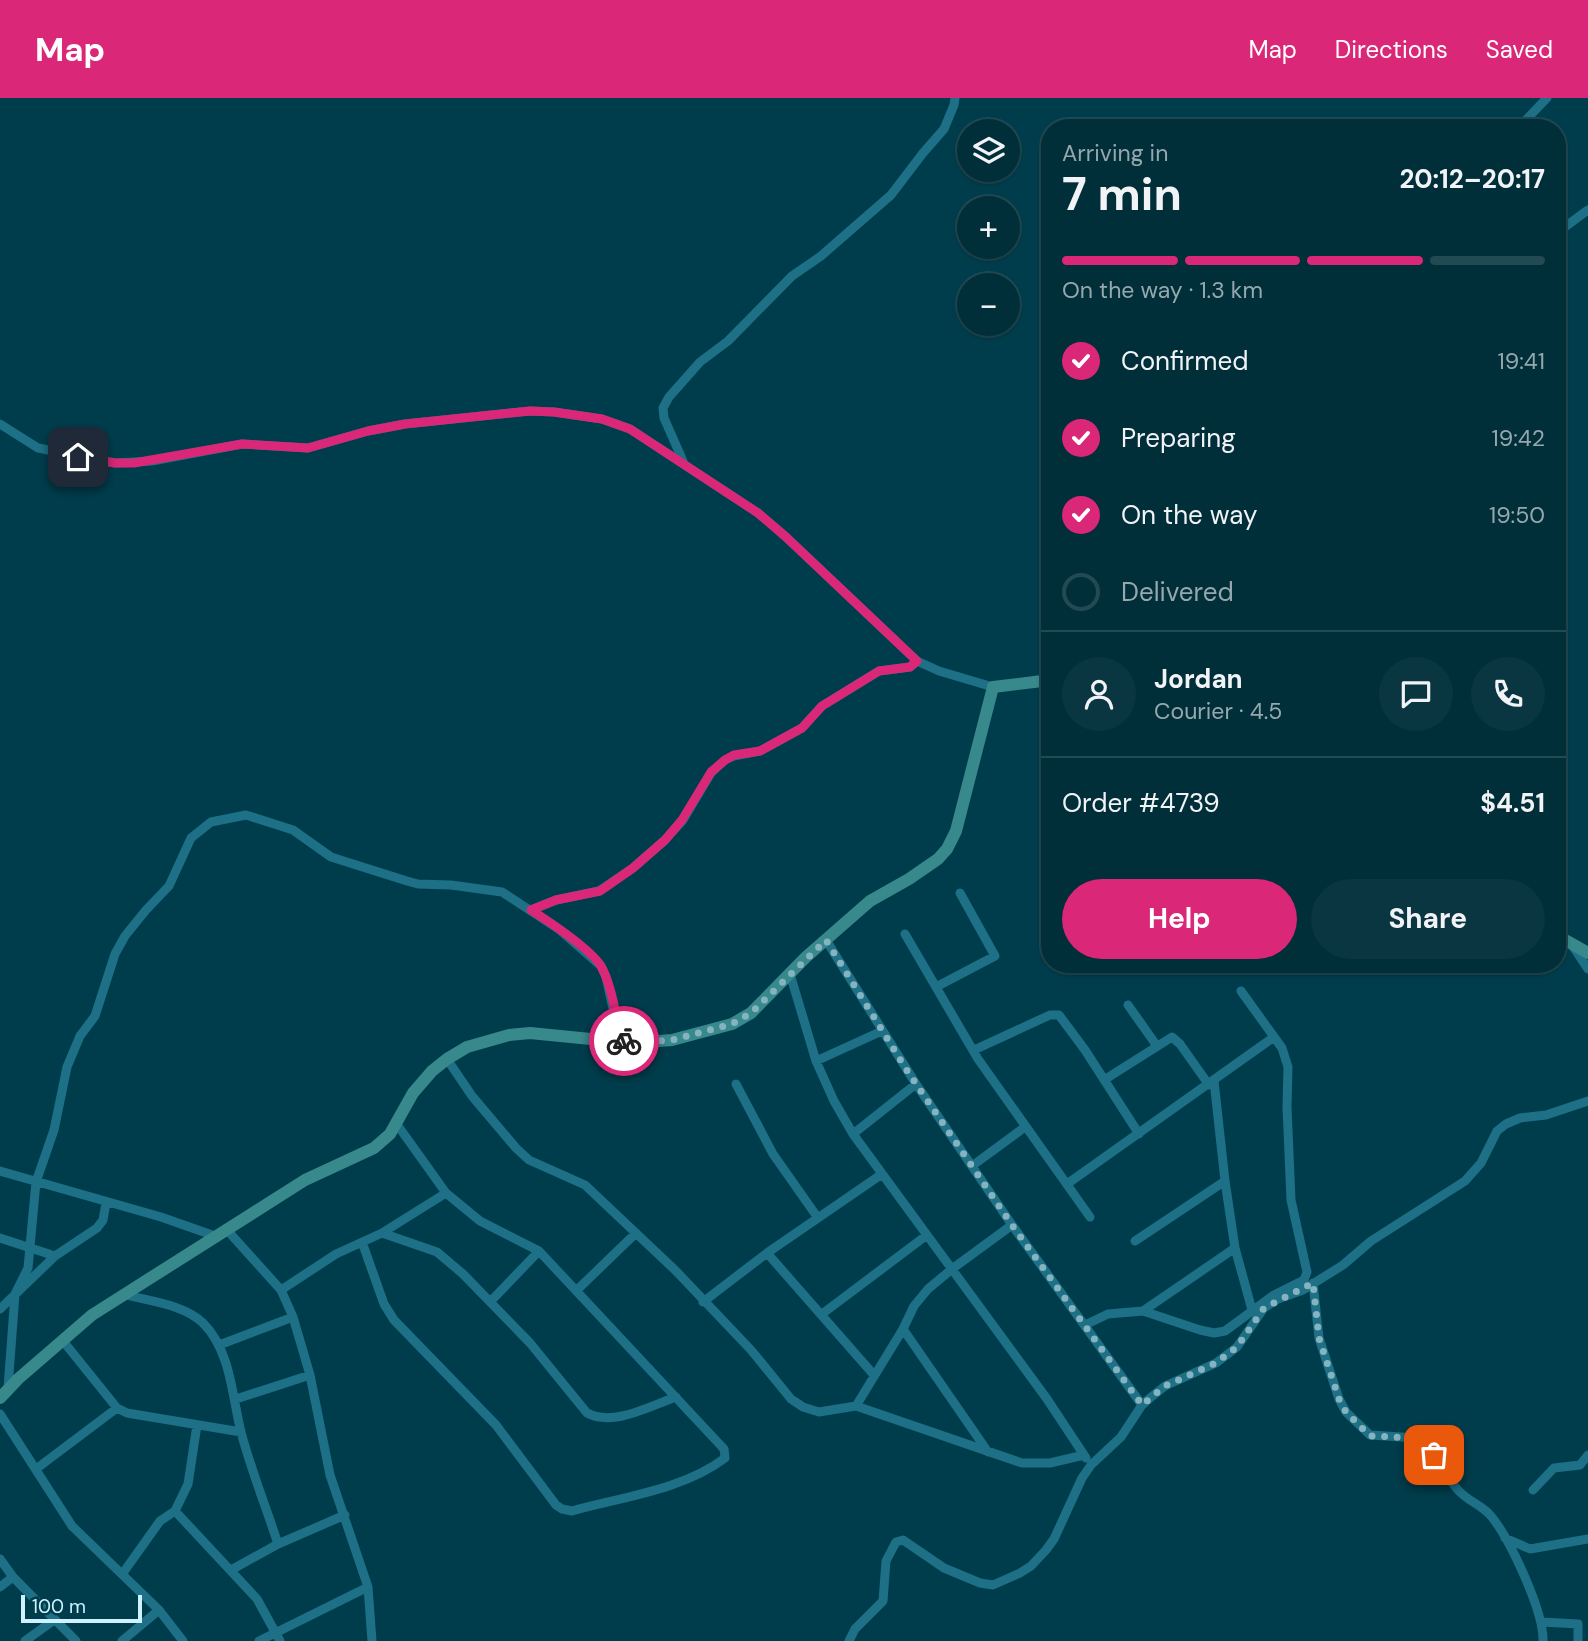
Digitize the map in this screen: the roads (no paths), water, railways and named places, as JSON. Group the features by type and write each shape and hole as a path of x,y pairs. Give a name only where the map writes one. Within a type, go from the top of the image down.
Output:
{"street":[{"path":"683,463 664,418 663,408 669,397 700,362 729,341 792,276 821,256 891,195 944,129 955,98"},
{"path":"1527,119 1547,98"},
{"path":"1566,226 1588,210"},
{"path":"0,424 38,448 100,461 134,463 242,444 308,448 405,424 530,411 602,419 630,429 758,513 917,661 939,671 993,687 1041,679"},
{"path":"531,910 556,900 600,891 633,868 665,840 682,820 711,772 725,760 734,755 760,751 802,728 822,706 879,671 910,667 917,661"},
{"path":"4,1394 92,1315 123,1294 305,1180 374,1148 390,1134 413,1093 447,1059 467,1047 509,1035 530,1033 625,1043 672,1040 732,1024 751,1013 870,901 909,879 938,859 947,849 956,831 993,687"},
{"path":"4,1394 15,1294 28,1268 36,1182 54,1130 68,1067 80,1036 95,1016 115,954 125,936 169,886 191,838 211,822 246,815 261,818 293,830 331,856 418,884 451,885 502,892 560,930 601,965 616,1022 625,1043"},
{"path":"936,988 995,956 960,894"},
{"path":"905,934 974,1050 1090,1217"},
{"path":"826,940 916,1084 1012,1225 1142,1405"},
{"path":"1566,941 1588,953"},
{"path":"1572,945 1588,969"},
{"path":"790,974 816,1061 853,1134 1047,1399 1091,1465"},
{"path":"1085,1325 1108,1314 1143,1311 1214,1333 1225,1331 1274,1295 1304,1280 1307,1272 1291,1200 1287,1107 1289,1067 1282,1048 1241,991"},
{"path":"1128,1005 1157,1046"},
{"path":"974,1050 1050,1015 1059,1015 1139,1134"},
{"path":"816,1061 882,1031"},
{"path":"1104,1080 1172,1037 1212,1083 1235,1248 1252,1310"},
{"path":"1067,1184 1274,1037"},
{"path":"447,1059 472,1096 516,1148 529,1160 585,1185 675,1270 751,1350 792,1399 803,1407 819,1412 856,1406 989,1454 1022,1463 1050,1463 1084,1455"},
{"path":"736,1084 773,1154 818,1218"},
{"path":"853,1134 916,1084"},
{"path":"849,1641 855,1629 883,1601 886,1561 896,1542 907,1542 929,1559 963,1578 993,1585 1031,1566 1054,1539 1082,1478 1091,1465 1121,1437 1142,1405 1165,1386 1216,1363 1237,1347 1264,1308 1343,1265 1371,1241 1465,1181 1481,1164 1497,1131 1506,1124 1520,1118 1546,1115 1588,1101"},
{"path":"362,1242 384,1304 394,1320 496,1425 556,1505 562,1509 572,1511 665,1485 708,1471 725,1458 724,1449 539,1251 480,1221 446,1193 396,1123"},
{"path":"972,1166 1025,1127"},
{"path":"0,1171 161,1217 215,1236"},
{"path":"704,1302 767,1253 882,1174"},
{"path":"1135,1241 1225,1181"},
{"path":"281,1290 336,1254 382,1233 446,1193"},
{"path":"0,1309 55,1255 97,1228 103,1220 106,1203"},
{"path":"856,1406 914,1306 928,1289 1012,1225"},
{"path":"227,1230 281,1290 293,1317 310,1375 330,1475 368,1587 372,1641"},
{"path":"382,1233 437,1252 463,1274 562,1380 587,1413 597,1419 619,1416 676,1397"},
{"path":"577,1290 636,1233"},
{"path":"822,1314 927,1235"},
{"path":"0,1238 55,1255"},
{"path":"1143,1311 1235,1248"},
{"path":"489,1302 539,1251"},
{"path":"767,1253 874,1375"},
{"path":"1313,1283 1319,1338 1339,1399 1346,1412 1370,1436 1412,1437 1423,1441 1461,1493 1487,1511 1505,1538 1535,1601 1542,1622 1543,1641"},
{"path":"123,1294 180,1310 202,1321 219,1345 236,1399 241,1432 278,1544"},
{"path":"219,1345 293,1317"},
{"path":"903,1329 989,1454"},
{"path":"64,1341 117,1408 127,1413 241,1432"},
{"path":"236,1399 310,1375"},
{"path":"36,1469 117,1408"},
{"path":"0,1414 72,1526 159,1610 183,1641"},
{"path":"123,1573 160,1521 175,1511 188,1484 197,1425"},
{"path":"1533,1490 1554,1468 1580,1465 1588,1455"},
{"path":"175,1511 257,1600 278,1637"},
{"path":"231,1570 278,1544 345,1515"},
{"path":"1505,1538 1530,1549 1588,1539"},
{"path":"0,1559 13,1577 76,1641"},
{"path":"0,1587 13,1577"},
{"path":"260,1641 278,1637 368,1587"},
{"path":"122,1641 159,1610"},
{"path":"25,1641 54,1619"},
{"path":"1542,1622 1578,1624 1578,1641"}]}
